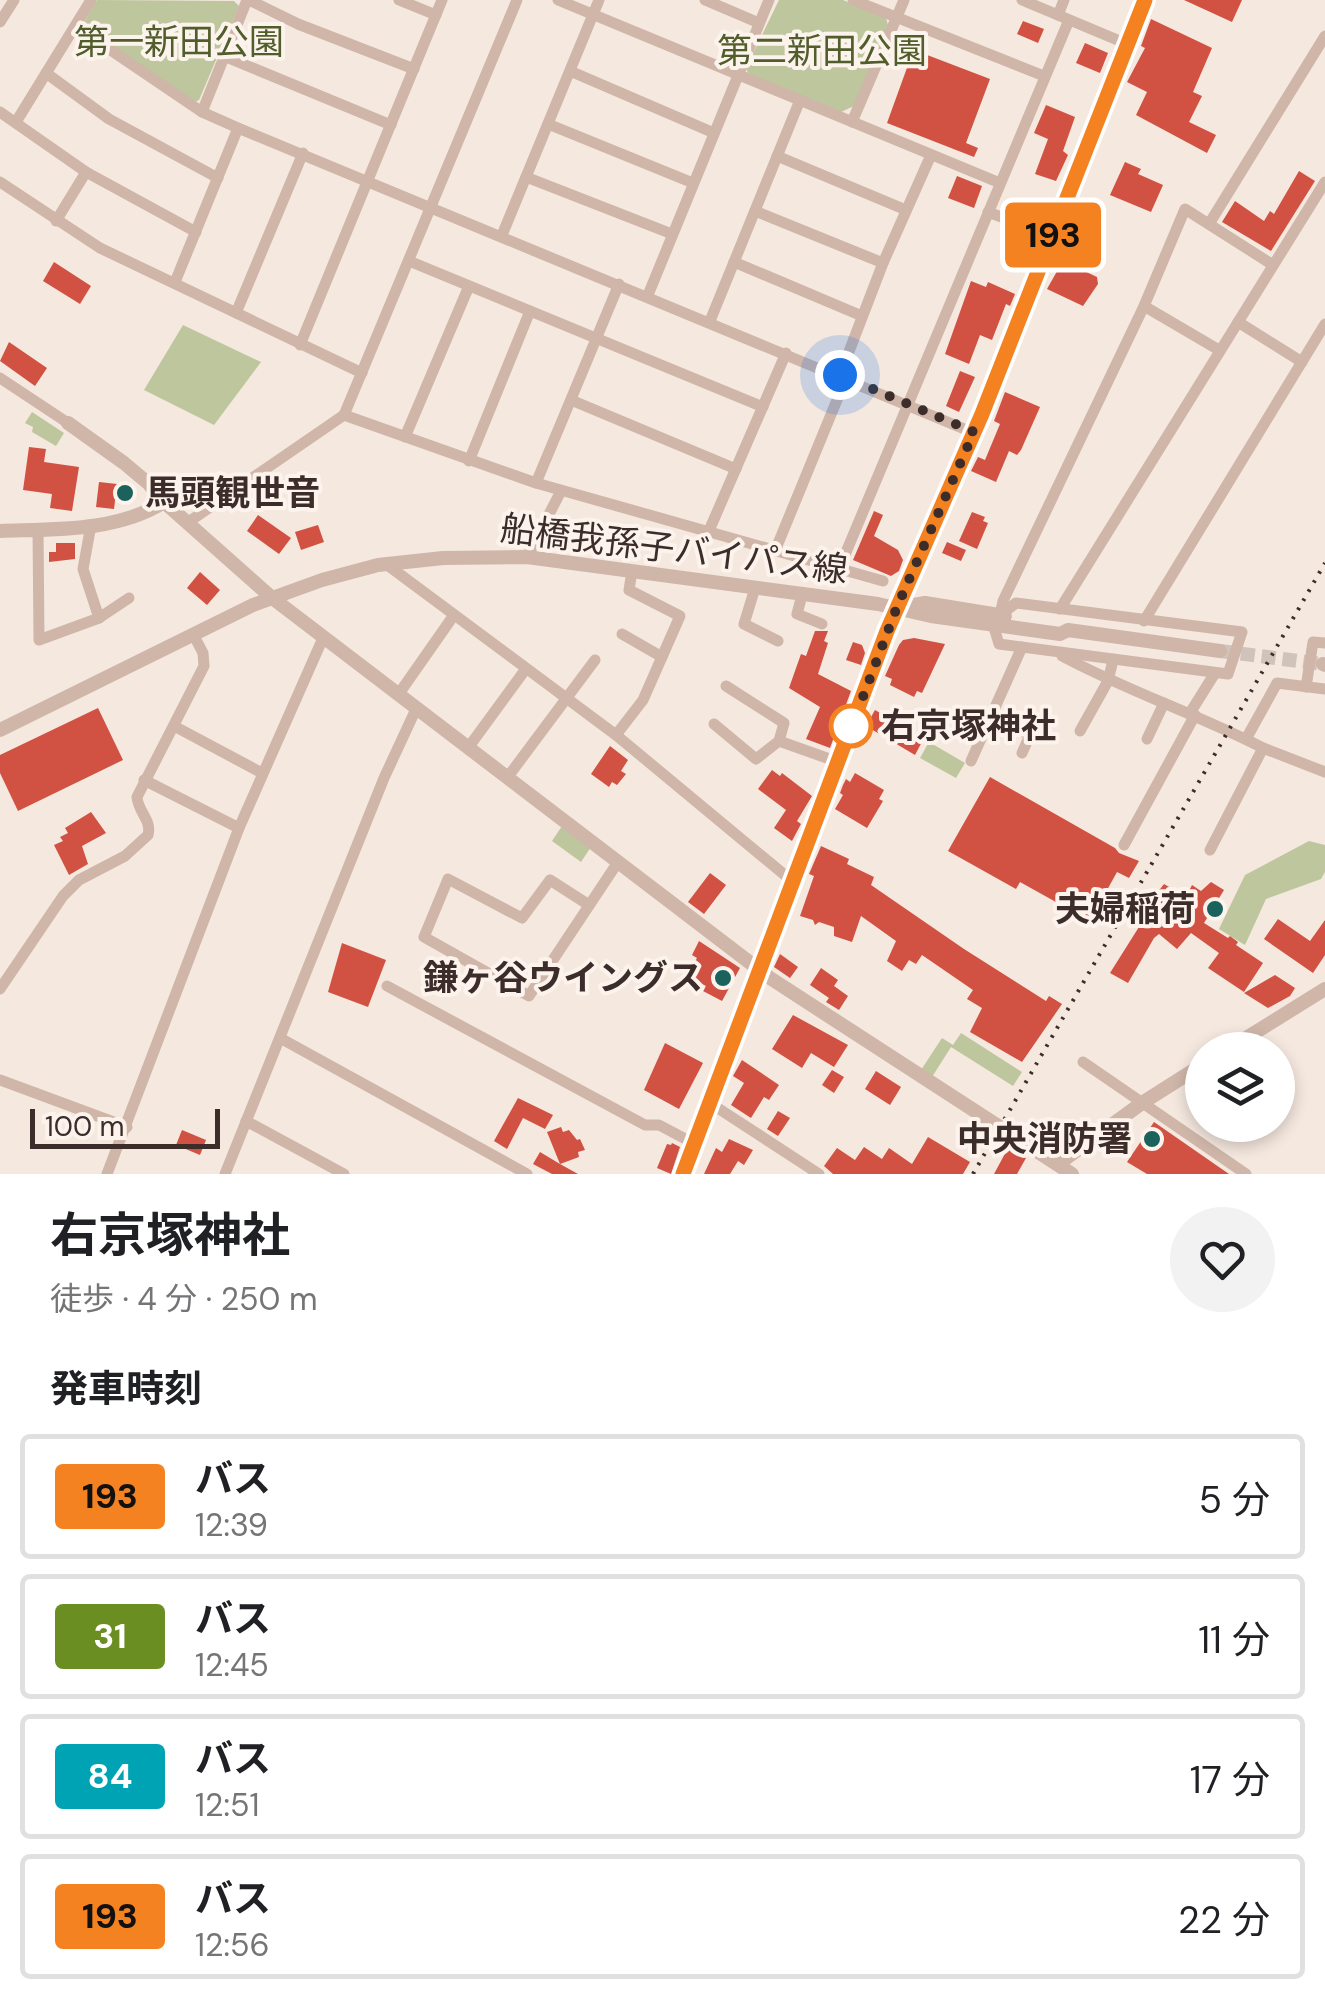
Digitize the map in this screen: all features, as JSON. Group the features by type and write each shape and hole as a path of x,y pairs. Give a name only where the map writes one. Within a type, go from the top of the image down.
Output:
{"main road":[{"path":"683,1174 897,607 974,432 1145,0"}],"street":[{"path":"0,22 14,0"},
{"path":"16,122 91,0"},
{"path":"202,112 248,0 414,69"},
{"path":"399,0 436,16"},
{"path":"300,345 442,0"},
{"path":"187,523 344,414 517,0"},
{"path":"558,0 1000,183"},
{"path":"502,235 600,0"},
{"path":"705,0 759,22"},
{"path":"648,295 768,0"},
{"path":"852,0 1044,76"},
{"path":"852,122 904,0"},
{"path":"1022,0 1127,44"},
{"path":"840,569 1044,76 1064,18 1064,0"},
{"path":"75,26 202,112 974,432"},
{"path":"1209,224 1325,36"},
{"path":"226,57 391,124"},
{"path":"570,71 714,133"},
{"path":"46,73 109,120 218,178"},
{"path":"710,321 800,100"},
{"path":"0,112 86,172 196,232"},
{"path":"548,124 693,182"},
{"path":"175,282 238,128"},
{"path":"236,313 303,153"},
{"path":"774,551 883,263 932,154"},
{"path":"777,156 906,210"},
{"path":"56,222 86,172"},
{"path":"526,176 672,234"},
{"path":"0,182 100,248 362,373"},
{"path":"1060,609 1325,182"},
{"path":"755,210 883,263"},
{"path":"996,620 1016,603 1242,632 1228,674 999,644 996,620 1185,210 1273,265"},
{"path":"988,212 1052,236"},
{"path":"410,262 762,407"},
{"path":"734,262 862,316"},
{"path":"536,483 619,284"},
{"path":"404,438 469,286"},
{"path":"1144,306 1219,350"},
{"path":"469,461 530,312"},
{"path":"1238,322 1302,362"},
{"path":"1144,620 1325,324"},
{"path":"708,533 786,353"},
{"path":"0,378 124,463 271,597 761,970 1072,1174"},
{"path":"571,400 736,469"},
{"path":"344,414 536,483 883,581"},
{"path":"527,557 561,490"},
{"path":"0,531 127,520 164,502"},
{"path":"91,525 83,568 99,618"},
{"path":"38,529 39,640 99,618 129,598"},
{"name":"船橋我孫子バイパス線","path":"0,730 271,597 386,564 443,558 527,557 996,620 1060,634 1068,630 1220,651"},
{"path":"386,564 616,735 792,881"},
{"path":"616,735 642,700 680,616 629,590 632,571"},
{"path":"755,588 744,624 778,641"},
{"path":"802,595 796,614 822,624"},
{"path":"398,695 454,615"},
{"path":"0,989 71,888 125,856 148,835 149,824 137,797 204,666 193,634"},
{"path":"622,634 662,657"},
{"path":"107,1174 262,773 323,638"},
{"path":"1306,687 1313,642 1325,643"},
{"path":"970,760 1022,647"},
{"path":"1053,652 1108,681 1325,772"},
{"path":"507,778 595,660"},
{"path":"1080,731 1108,681 1113,660"},
{"path":"468,748 526,670"},
{"path":"1124,845 1214,673"},
{"path":"1246,739 1277,682 1325,690"},
{"path":"714,724 756,759 779,741 784,724 726,686"},
{"path":"1147,739 1164,703"},
{"path":"225,1174 384,778 416,708"},
{"path":"991,715 1030,735 1022,753"},
{"path":"174,726 262,773"},
{"path":"779,741 838,762"},
{"path":"1210,850 1262,748"},
{"path":"144,780 240,828"},
{"path":"589,906 550,880 522,918 448,879 424,937 530,996 618,862"},
{"path":"387,986 645,1126 658,1125 694,1144"},
{"path":"1256,1032 1325,989"},
{"path":"280,1038 527,1174"},
{"path":"1083,1062 1246,1174"},
{"path":"1044,1174 1185,1075"},
{"path":"0,1080 127,1128"},
{"path":"710,1103 819,1174"},
{"path":"246,1121 344,1174"}],"green space":[{"name":"第一新田公園","path":"97,0 234,1 239,6 199,100 195,102 86,31 83,24"},
{"name":"第二新田公園","path":"779,0 843,0 886,18 888,25 854,106 839,113 748,73 746,68"},
{"path":"183,325 261,362 214,425 144,390"},
{"path":"32,412 64,433 56,446 32,432 33,427 25,423"},
{"path":"929,742 965,763 956,778 920,758"},
{"path":"562,826 591,847 581,862 552,841"},
{"path":"1309,841 1325,845 1325,872 1321,879 1266,899 1245,945 1219,929 1245,875"},
{"path":"961,1033 1022,1072 1013,1086 951,1047 932,1077 921,1070 942,1038 953,1045"}],"building":[{"path":"1184,0 1242,0 1232,22"},
{"path":"1151,19 1212,48 1193,92 1202,96 1189,122 1216,135 1207,153 1136,115 1147,92 1127,82 1145,48 1141,46"},
{"path":"1023,21 1044,29 1038,43 1017,34"},
{"path":"1085,43 1108,53 1100,73 1076,63"},
{"path":"901,45 990,79 966,143 978,148 974,157 887,123 908,65 895,60"},
{"path":"1046,105 1075,117 1063,151 1068,155 1056,181 1035,174 1048,139 1034,133"},
{"path":"1125,162 1141,169 1138,174 1163,185 1151,212 1110,195"},
{"path":"1299,171 1315,181 1271,251 1222,222 1235,201 1264,221 1270,211 1274,214"},
{"path":"957,176 982,186 974,208 948,198"},
{"path":"1076,216 1097,224 1080,269 1097,277 1098,284 1083,306 1047,289 1069,250 1063,248"},
{"path":"54,262 91,286 80,304 43,281"},
{"path":"971,281 986,287 988,282 1015,294 1010,306 1006,304 992,340 980,335 969,364 945,354"},
{"path":"9,342 47,368 35,386 0,361"},
{"path":"960,371 975,377 959,412 946,406"},
{"path":"1005,392 1040,407 1021,450 1017,455 1009,451 996,482 971,471 978,457 985,460 1000,424 994,421"},
{"path":"29,447 46,449 44,462 79,467 72,511 50,508 52,494 23,490"},
{"path":"99,482 117,484 114,509 96,507"},
{"path":"874,511 883,515 874,536 898,550 903,560 899,571 891,576 853,560"},
{"path":"972,512 985,517 983,521 988,523 977,549 959,541"},
{"path":"258,515 291,538 279,554 247,531"},
{"path":"318,525 324,542 301,550 295,532"},
{"path":"947,542 966,550 961,561 942,553"},
{"path":"56,543 75,543 75,559 49,562 49,552 56,552"},
{"path":"200,572 220,590 207,605 187,588"},
{"path":"815,631 828,631 818,674 851,691 830,748 806,739 820,707 789,688 801,654 806,656"},
{"path":"914,638 945,644 922,693 917,691 914,697 890,685 892,679 885,676 899,645"},
{"path":"853,642 862,645 865,653 861,665 846,660"},
{"path":"98,708 123,760 18,811 0,773 0,755"},
{"path":"875,710 924,738 915,755 866,726"},
{"path":"610,746 628,760 621,771 626,774 617,785 612,782 609,787 591,774"},
{"path":"772,770 812,796 797,821 801,824 792,841 774,828 786,810 758,789"},
{"path":"855,773 884,790 879,799 883,801 867,828 835,809 846,779 850,782"},
{"path":"990,777 1139,861 1129,878 1117,872 1090,921 1020,882 1016,889 948,851"},
{"path":"91,812 106,833 82,846 88,864 69,875 54,845 63,841 60,837 68,833 65,828"},
{"path":"821,846 874,877 871,885 964,949 1046,1001 1049,996 1062,1004 1022,1062 970,1032 982,1008 967,999 973,990 922,955 916,964 909,960 902,971 887,961 896,941 861,916 852,942 834,936 834,927 819,922 815,925 813,920 800,916 814,876 809,874"},
{"path":"710,873 726,885 704,914 688,902"},
{"path":"1211,882 1224,890 1204,923 1230,936 1238,942 1236,945 1263,963 1244,992 1208,968 1219,953 1191,933 1177,949 1159,934 1128,983 1110,973 1149,911 1145,909 1164,884 1186,897 1192,885 1201,891"},
{"path":"1278,919 1310,941 1325,920 1325,955 1313,973 1264,939"},
{"path":"699,941 740,968 722,1001 687,976 697,958 692,955"},
{"path":"342,943 386,960 368,1007 328,992"},
{"path":"780,954 798,967 790,978 774,967"},
{"path":"821,968 838,980 834,986 848,996 839,1010 810,985"},
{"path":"1275,975 1295,988 1290,996 1268,1008 1244,993"},
{"path":"793,1015 848,1045 834,1067 811,1053 802,1068 772,1049"},
{"path":"665,1043 703,1063 679,1109 644,1090"},
{"path":"742,1060 779,1085 769,1100 764,1097 751,1118 731,1105 744,1083 733,1076"},
{"path":"832,1070 844,1077 834,1093 822,1085"},
{"path":"876,1071 901,1087 890,1105 865,1089"},
{"path":"518,1098 553,1115 545,1129 523,1118 507,1149 494,1141"},
{"path":"778,1111 790,1118 778,1136 767,1129"},
{"path":"1154,1122 1229,1174 1147,1174 1127,1162"},
{"path":"561,1127 563,1132 569,1130 580,1139 585,1150 578,1152 579,1157 560,1164 547,1132"},
{"path":"182,1130 206,1140 200,1155 176,1145"},
{"path":"928,1137 970,1162 963,1174 833,1174 824,1166 837,1148 855,1160 864,1147 882,1159 889,1148 912,1164"},
{"path":"729,1139 753,1150 744,1165 738,1161 730,1174 704,1174 716,1148 722,1152"},
{"path":"667,1144 680,1147 671,1174 657,1168"},
{"path":"1008,1148 1026,1158 1017,1174 994,1174"},
{"path":"540,1152 578,1174 552,1174 533,1164"}],"tunnel":[{"path":"1220,651 1322,664"}],"railway":[{"path":"973,1174 1325,563"}],"bus line":[{"name":"193","path":"683,1174 887,631 982,414 1145,0"}],"place":[{"name":"馬頭観世音","path":"125,493"},
{"name":"右京塚神社","path":"851,726"},
{"name":"夫婦稲荷","path":"1215,909"},
{"name":"鎌ヶ谷ウイングス","path":"723,978"},
{"name":"中央消防署","path":"1152,1139"}],"route":[{"path":"840,375 974,432 897,607 850,731 851,726"}]}
